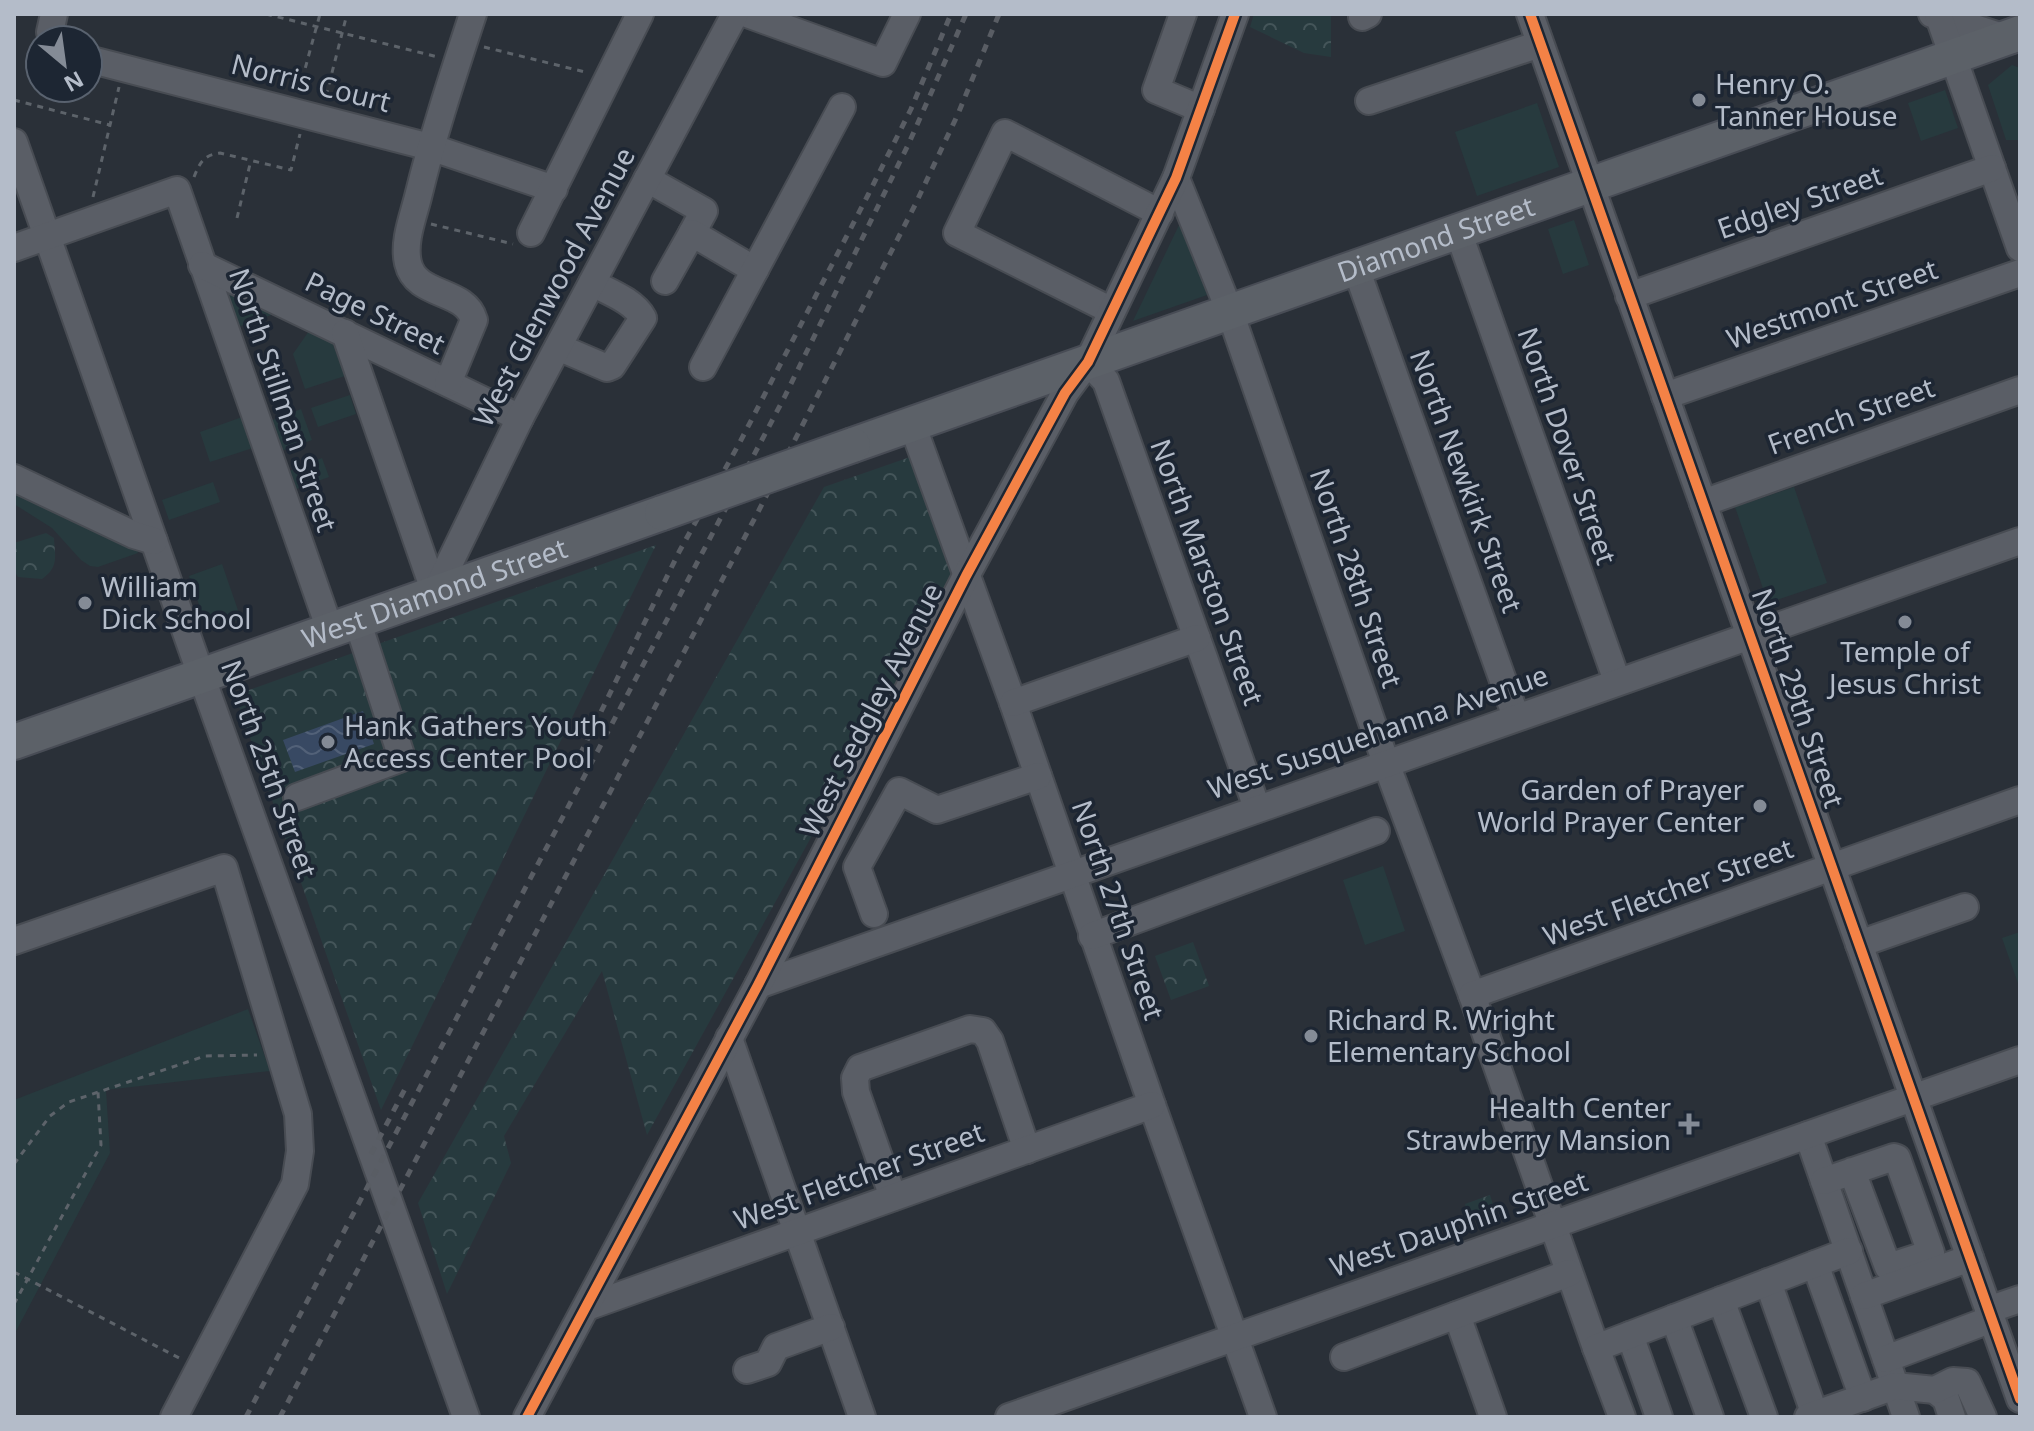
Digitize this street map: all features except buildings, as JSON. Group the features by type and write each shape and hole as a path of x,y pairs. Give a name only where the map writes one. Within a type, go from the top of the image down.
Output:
{"main road":[{"name":"Diamond Street","path":"853,445 1954,57 2016,38"},
{"name":"West Diamond Street","path":"14,742 853,445"}],"street":[{"path":"448,383 474,320 472,310 463,302 423,285 414,276 408,264 410,229 430,147 473,14"},
{"path":"531,233 640,14"},
{"name":"West Glenwood Avenue","path":"435,593 520,418 735,14"},
{"path":"747,14 883,63 907,14"},
{"path":"1183,14 1156,90 1201,109"},
{"name":"West Sedgley Avenue","path":"527,1417 758,985 966,576 1065,393 1088,362 1176,178 1235,14"},
{"name":"North 29th Street","path":"1530,14 2020,1399"},
{"path":"1936,15 2016,38"},
{"path":"1936,15 1954,57 2020,248"},
{"path":"1369,101 1540,44"},
{"name":"Norris Court","path":"104,63 430,147 554,189"},
{"path":"703,367 842,107"},
{"path":"1112,311 957,233 1005,133 1160,213"},
{"name":"North 25th Street","path":"14,142 466,1417"},
{"name":"Edgley Street","path":"1629,296 1992,168"},
{"name":"North 28th Street","path":"1176,178 1230,312 1386,763 1622,1417"},
{"path":"647,179 704,211 665,281"},
{"path":"14,248 88,221 180,197"},
{"name":"North Stillman Street","path":"180,197 202,265 344,625 402,758 297,797"},
{"name":"North Dover Street","path":"1458,231 1617,681"},
{"path":"692,233 755,270"},
{"name":"Page Street","path":"202,265 520,418"},
{"name":"North Newkirk Street","path":"1356,268 1516,717"},
{"name":"Westmont Street","path":"1665,396 2020,273"},
{"path":"558,347 607,368 612,366 643,318 622,299 592,283"},
{"path":"345,333 435,593"},
{"name":"North Marston Street","path":"1088,362 1106,381 1257,808"},
{"name":"French Street","path":"1703,503 2020,390"},
{"name":"North 27th Street","path":"912,424 1263,1417"},
{"path":"14,457 19,481 134,535 154,541"},
{"name":"West Susquehanna Avenue","path":"758,985 2020,541"},
{"path":"1013,703 1197,638"},
{"path":"874,914 857,867 899,791 937,810 1038,776"},
{"name":"West Fletcher Street","path":"1472,995 2020,800"},
{"path":"1092,936 1376,831"},
{"path":"14,941 224,868 298,1114 300,1151 295,1184 174,1417"},
{"path":"1859,944 1965,907"},
{"path":"893,1197 856,1092 855,1078 860,1068 970,1029 983,1031 990,1041 1027,1150"},
{"path":"729,1038 862,1417"},
{"name":"West Dauphin Street","path":"1009,1417 2020,1060"},
{"name":"West Fletcher Street","path":"587,1307 1152,1105"},
{"path":"1808,1135 1906,1417"},
{"path":"1824,1181 1852,1171 1897,1158 1931,1251 1928,1256 1891,1267 1886,1265 1852,1171"},
{"path":"1596,1348 1849,1251"},
{"path":"1864,1296 1970,1258"},
{"path":"1815,1264 1863,1398"},
{"path":"1344,1357 1569,1273"},
{"path":"1768,1282 1812,1416 1895,1386 1935,1390 1953,1381 1967,1382 1983,1417"},
{"path":"1886,1359 2020,1299"},
{"path":"1721,1300 1764,1417"},
{"path":"1457,1315 1493,1417"},
{"path":"1674,1318 1710,1417"},
{"path":"747,1370 768,1363 776,1347 831,1327"},
{"path":"1630,1335 1659,1417"},
{"path":"1935,1390 1946,1399 1952,1417"}],"path":[{"path":"266,14 342,34 608,78"},
{"path":"180,197 200,161 209,154 220,153 291,170 306,115 320,14"},
{"path":"306,115 342,34 347,14"},
{"path":"88,221 123,68"},
{"path":"14,100 110,125"},
{"path":"237,218 251,160"},
{"path":"410,229 521,246 531,233"},
{"path":"14,1164 50,1116 69,1102 205,1056 280,1055"},
{"path":"14,1304 101,1145 98,1092"},
{"path":"14,1272 199,1368"}],"green space":[{"path":"1254,14 1331,14 1331,57 1304,53 1250,27"},
{"path":"2012,65 2020,68 2020,140 2006,140 1988,85"},
{"path":"1945,90 1958,128 1921,141 1908,103"},
{"path":"1537,103 1559,167 1477,196 1455,132"},
{"path":"1574,220 1589,265 1563,274 1548,229"},
{"path":"1180,223 1210,294 1133,321"},
{"path":"231,294 274,314 238,327 227,297"},
{"path":"309,331 332,342 345,376 305,389 293,354"},
{"path":"350,395 356,414 318,427 311,408"},
{"path":"301,409 312,440 281,451 270,421"},
{"path":"245,416 256,447 210,462 200,432"},
{"path":"913,456 954,578 647,1135 602,971 504,1136 511,1163 447,1294 418,1203 824,487"},
{"path":"322,458 329,477 291,491 284,473"},
{"path":"213,482 220,502 169,520 162,500"},
{"path":"14,486 134,542 138,553 98,567 90,566 52,528 14,504"},
{"path":"1794,487 1827,583 1768,603 1735,507"},
{"path":"46,533 54,538 55,561 51,570 42,579 18,577 14,570 14,543"},
{"path":"656,545 381,1110 235,695"},
{"path":"222,564 241,619 208,630 189,576"},
{"path":"1383,866 1405,931 1365,945 1343,880"},
{"path":"2020,932 2020,989 2002,938"},
{"path":"1193,942 1209,986 1171,1000 1155,956"},
{"path":"248,1009 270,1071 106,1090 110,1153 14,1335 14,1100"},
{"path":"1490,1195 1495,1211 1470,1219 1465,1204"}],"water":[{"name":"Hank Gathers Youth Access Center Pool","path":"363,711 374,744 295,772 283,740"}],"railway":[{"path":"573,769 679,552 740,442 868,195 911,109 951,14"},
{"path":"246,1417 784,398 909,143 966,14"},
{"path":"280,1417 758,512 915,205 958,114 999,14"},
{"path":"371,1154 406,1087"}],"cycle path":[{"path":"527,1417 758,985 966,576 1065,393 1088,362 1176,178 1235,14"},
{"path":"1530,14 2020,1399"}],"place":[{"name":"Henry O. Tanner House","path":"1699,100"},
{"name":"William Dick School","path":"85,603"},
{"name":"Temple of Jesus Christ","path":"1905,622"},
{"name":"Hank Gathers Youth Access Center Pool","path":"328,742"},
{"name":"Garden of Prayer World Prayer Center","path":"1760,806"},
{"name":"Richard R. Wright Elementary School","path":"1311,1036"},
{"name":"Health Center Strawberry Mansion","path":"1689,1124"}]}
